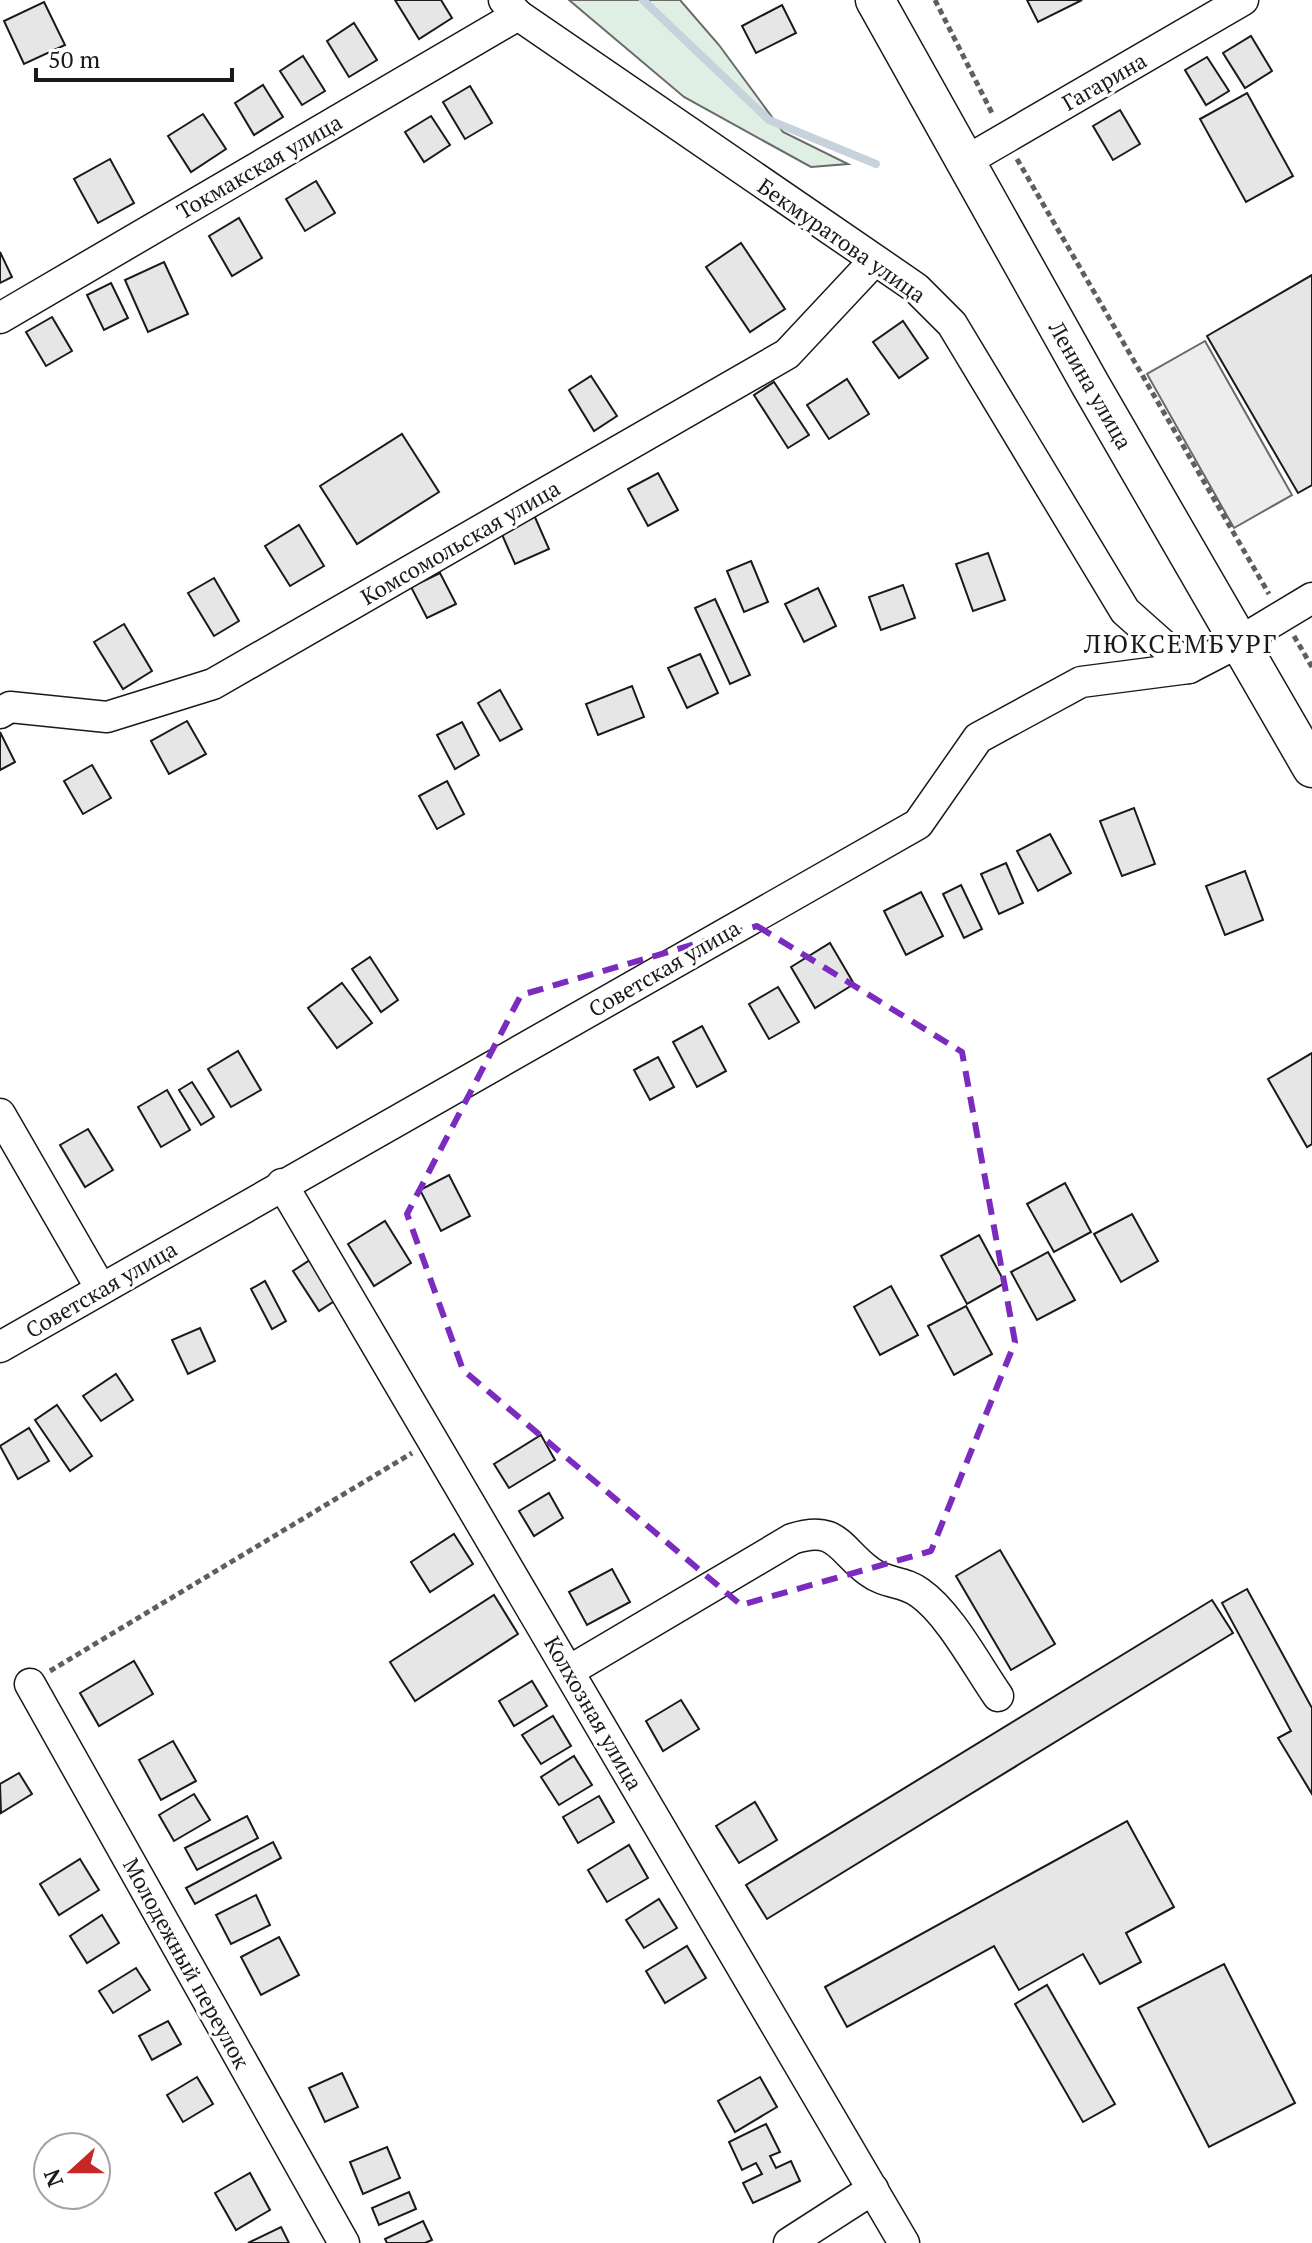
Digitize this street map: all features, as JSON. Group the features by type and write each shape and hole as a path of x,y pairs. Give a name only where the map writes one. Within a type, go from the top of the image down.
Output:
{"main road":[{"name":"Ленина улица","path":"875,0 1090,384 1312,768"}],"street":[{"name":"Гагарина","path":"966,161 1243,0"},
{"name":"Бекмуратова улица","path":"511,7 916,288 952,324 1125,611 1189,668"},
{"name":"Токмакская улица","path":"0,318 511,7"},
{"name":"Комсомольская улица","path":"0,713 10,707 107,717 213,684 787,354 874,261"},
{"name":"Советская улица","path":"0,1347 918,824 978,738 1081,682 1189,668 1312,598"},
{"path":"0,1114 101,1289"},
{"name":"Колхозная улица","path":"282,1184 904,2243"},
{"path":"569,1671 792,1539 814,1533 832,1536 868,1571 888,1583 905,1584 935,1604 998,1696"},
{"name":"Молодежный переулок","path":"30,1684 344,2243"},
{"path":"789,2243 873,2189"}],"path":[{"path":"935,0 1005,138 1312,667"},
{"path":"30,1684 433,1440"}],"highlighted area":[{"path":"757,926 962,1052 1015,1342 931,1551 741,1605 463,1370 407,1214 521,995"}],"green space":[{"path":"569,0 680,0 719,45 783,132 848,164 811,167 684,97"}],"shaded area":[{"path":"1205,341 1292,495 1234,528 1147,374"}],"building":[{"path":"395,0 441,0 452,18 419,39"},
{"path":"1027,0 1082,0 1038,22"},
{"path":"44,2 65,45 24,64 4,21"},
{"path":"782,5 796,33 756,53 742,26"},
{"path":"354,23 377,60 349,77 327,41"},
{"path":"1251,36 1272,71 1245,88 1223,53"},
{"path":"303,56 325,91 302,105 280,71"},
{"path":"1207,57 1229,91 1206,105 1185,70"},
{"path":"263,85 283,117 254,135 235,103"},
{"path":"470,86 492,123 465,139 443,102"},
{"path":"1247,93 1293,176 1246,202 1200,119"},
{"path":"1120,110 1140,144 1113,160 1093,126"},
{"path":"203,114 226,149 191,172 168,136"},
{"path":"431,116 450,145 424,162 405,132"},
{"path":"110,159 134,203 98,223 74,179"},
{"path":"316,181 335,213 305,231 286,199"},
{"path":"239,218 262,258 232,276 209,236"},
{"path":"741,243 785,309 750,332 706,267"},
{"path":"0,252 12,277 0,283"},
{"path":"164,262 188,314 148,332 125,280"},
{"path":"1312,275 1312,485 1298,493 1207,336"},
{"path":"111,283 128,318 104,330 87,295"},
{"path":"52,317 72,351 46,366 26,332"},
{"path":"903,321 928,358 899,378 873,342"},
{"path":"591,376 617,416 594,431 569,390"},
{"path":"847,379 869,414 829,439 807,405"},
{"path":"774,382 809,435 788,448 754,395"},
{"path":"402,434 439,492 357,544 320,486"},
{"path":"658,473 678,510 648,526 628,489"},
{"path":"534,515 549,549 515,564 500,530"},
{"path":"299,525 324,566 290,586 265,546"},
{"path":"988,553 1005,600 973,611 956,564"},
{"path":"751,561 768,602 744,612 727,571"},
{"path":"440,573 456,604 427,618 411,587"},
{"path":"214,578 239,621 214,636 188,593"},
{"path":"903,585 915,618 881,630 869,597"},
{"path":"818,588 836,626 804,642 785,604"},
{"path":"715,599 750,675 730,684 695,608"},
{"path":"124,624 152,671 123,689 94,642"},
{"path":"700,654 718,693 687,708 668,668"},
{"path":"632,686 644,717 598,735 586,704"},
{"path":"500,690 522,729 500,741 478,703"},
{"path":"187,721 206,754 169,774 151,741"},
{"path":"462,722 479,755 455,769 437,735"},
{"path":"0,732 15,762 0,770"},
{"path":"92,765 111,798 83,814 64,781"},
{"path":"447,781 464,814 437,829 419,796"},
{"path":"1134,808 1155,864 1122,876 1100,821"},
{"path":"1050,834 1071,873 1038,891 1017,851"},
{"path":"1006,863 1023,903 999,914 981,874"},
{"path":"1245,871 1263,920 1225,935 1206,886"},
{"path":"961,885 982,929 964,938 943,894"},
{"path":"921,892 943,936 906,955 884,911"},
{"path":"830,943 854,984 815,1008 791,967"},
{"path":"370,957 398,1000 381,1012 352,969"},
{"path":"342,983 372,1023 337,1048 308,1008"},
{"path":"778,987 799,1022 769,1039 749,1004"},
{"path":"702,1026 726,1071 697,1087 673,1042"},
{"path":"238,1051 261,1090 231,1107 208,1069"},
{"path":"1312,1053 1312,1144 1307,1147 1268,1079"},
{"path":"658,1057 674,1087 650,1100 634,1070"},
{"path":"192,1082 214,1117 201,1125 179,1090"},
{"path":"167,1090 190,1130 161,1147 138,1107"},
{"path":"88,1129 113,1170 85,1187 60,1145"},
{"path":"449,1175 470,1216 441,1231 420,1190"},
{"path":"1065,1183 1091,1232 1054,1252 1027,1204"},
{"path":"1132,1214 1158,1261 1121,1282 1094,1234"},
{"path":"385,1221 411,1263 374,1286 348,1244"},
{"path":"979,1235 1005,1283 967,1304 941,1256"},
{"path":"1048,1252 1075,1300 1037,1320 1011,1272"},
{"path":"310,1260 336,1300 319,1311 293,1271"},
{"path":"265,1281 286,1321 272,1329 251,1289"},
{"path":"891,1286 918,1335 880,1355 854,1307"},
{"path":"966,1306 992,1354 954,1375 928,1326"},
{"path":"200,1328 215,1361 188,1374 172,1340"},
{"path":"116,1374 133,1400 101,1421 83,1396"},
{"path":"57,1405 92,1456 70,1471 35,1420"},
{"path":"29,1428 49,1461 18,1479 0,1446"},
{"path":"541,1435 555,1460 509,1488 494,1464"},
{"path":"549,1493 563,1518 534,1536 519,1511"},
{"path":"454,1534 473,1564 430,1592 411,1562"},
{"path":"1000,1550 1055,1644 1011,1670 956,1576"},
{"path":"612,1569 630,1602 587,1625 569,1592"},
{"path":"1247,1589 1312,1708 1312,1794 1278,1738 1291,1731 1222,1603"},
{"path":"494,1595 518,1634 415,1701 390,1662"},
{"path":"1212,1600 1233,1633 767,1919 746,1885"},
{"path":"134,1661 153,1694 99,1726 80,1693"},
{"path":"532,1681 547,1706 514,1726 499,1701"},
{"path":"681,1700 699,1729 663,1751 646,1721"},
{"path":"553,1716 571,1746 541,1764 522,1735"},
{"path":"173,1741 196,1781 161,1800 139,1760"},
{"path":"574,1756 592,1785 559,1805 541,1777"},
{"path":"19,1773 32,1794 1,1813 0,1784"},
{"path":"194,1794 210,1820 174,1841 159,1815"},
{"path":"599,1796 614,1822 578,1843 563,1817"},
{"path":"755,1802 777,1840 739,1863 716,1826"},
{"path":"247,1816 258,1838 197,1870 185,1848"},
{"path":"1127,1821 1174,1907 1126,1933 1141,1962 1100,1984 1083,1954 1019,1990 994,1946 847,2027 825,1987"},
{"path":"273,1842 281,1858 195,1904 186,1888"},
{"path":"629,1845 648,1878 607,1902 588,1870"},
{"path":"80,1859 99,1890 59,1915 40,1884"},
{"path":"256,1895 270,1925 231,1944 216,1915"},
{"path":"659,1899 677,1928 644,1948 626,1920"},
{"path":"102,1915 119,1943 87,1963 70,1936"},
{"path":"279,1937 299,1975 261,1995 241,1957"},
{"path":"687,1946 706,1978 665,2003 646,1971"},
{"path":"1224,1964 1295,2103 1209,2147 1138,2008"},
{"path":"136,1968 150,1990 113,2013 99,1991"},
{"path":"1047,1985 1115,2104 1083,2122 1015,2004"},
{"path":"168,2021 181,2044 152,2060 139,2036"},
{"path":"342,2073 358,2107 325,2122 309,2088"},
{"path":"197,2077 213,2104 183,2122 167,2095"},
{"path":"760,2077 777,2107 735,2132 718,2101"},
{"path":"766,2124 780,2152 770,2156 776,2168 791,2161 800,2181 753,2203 743,2183 762,2174 756,2163 742,2170 729,2142"},
{"path":"387,2147 400,2178 363,2194 350,2162"},
{"path":"250,2173 270,2210 236,2230 215,2193"},
{"path":"409,2192 416,2209 379,2225 372,2208"},
{"path":"423,2221 432,2240 425,2243 387,2243 385,2239"},
{"path":"281,2227 289,2243 248,2243"}],"waterway":[{"path":"643,0 769,120 876,164"}],"district":[{"name":"ЛЮКСЕМБУРГ","path":"1181,643"}]}
